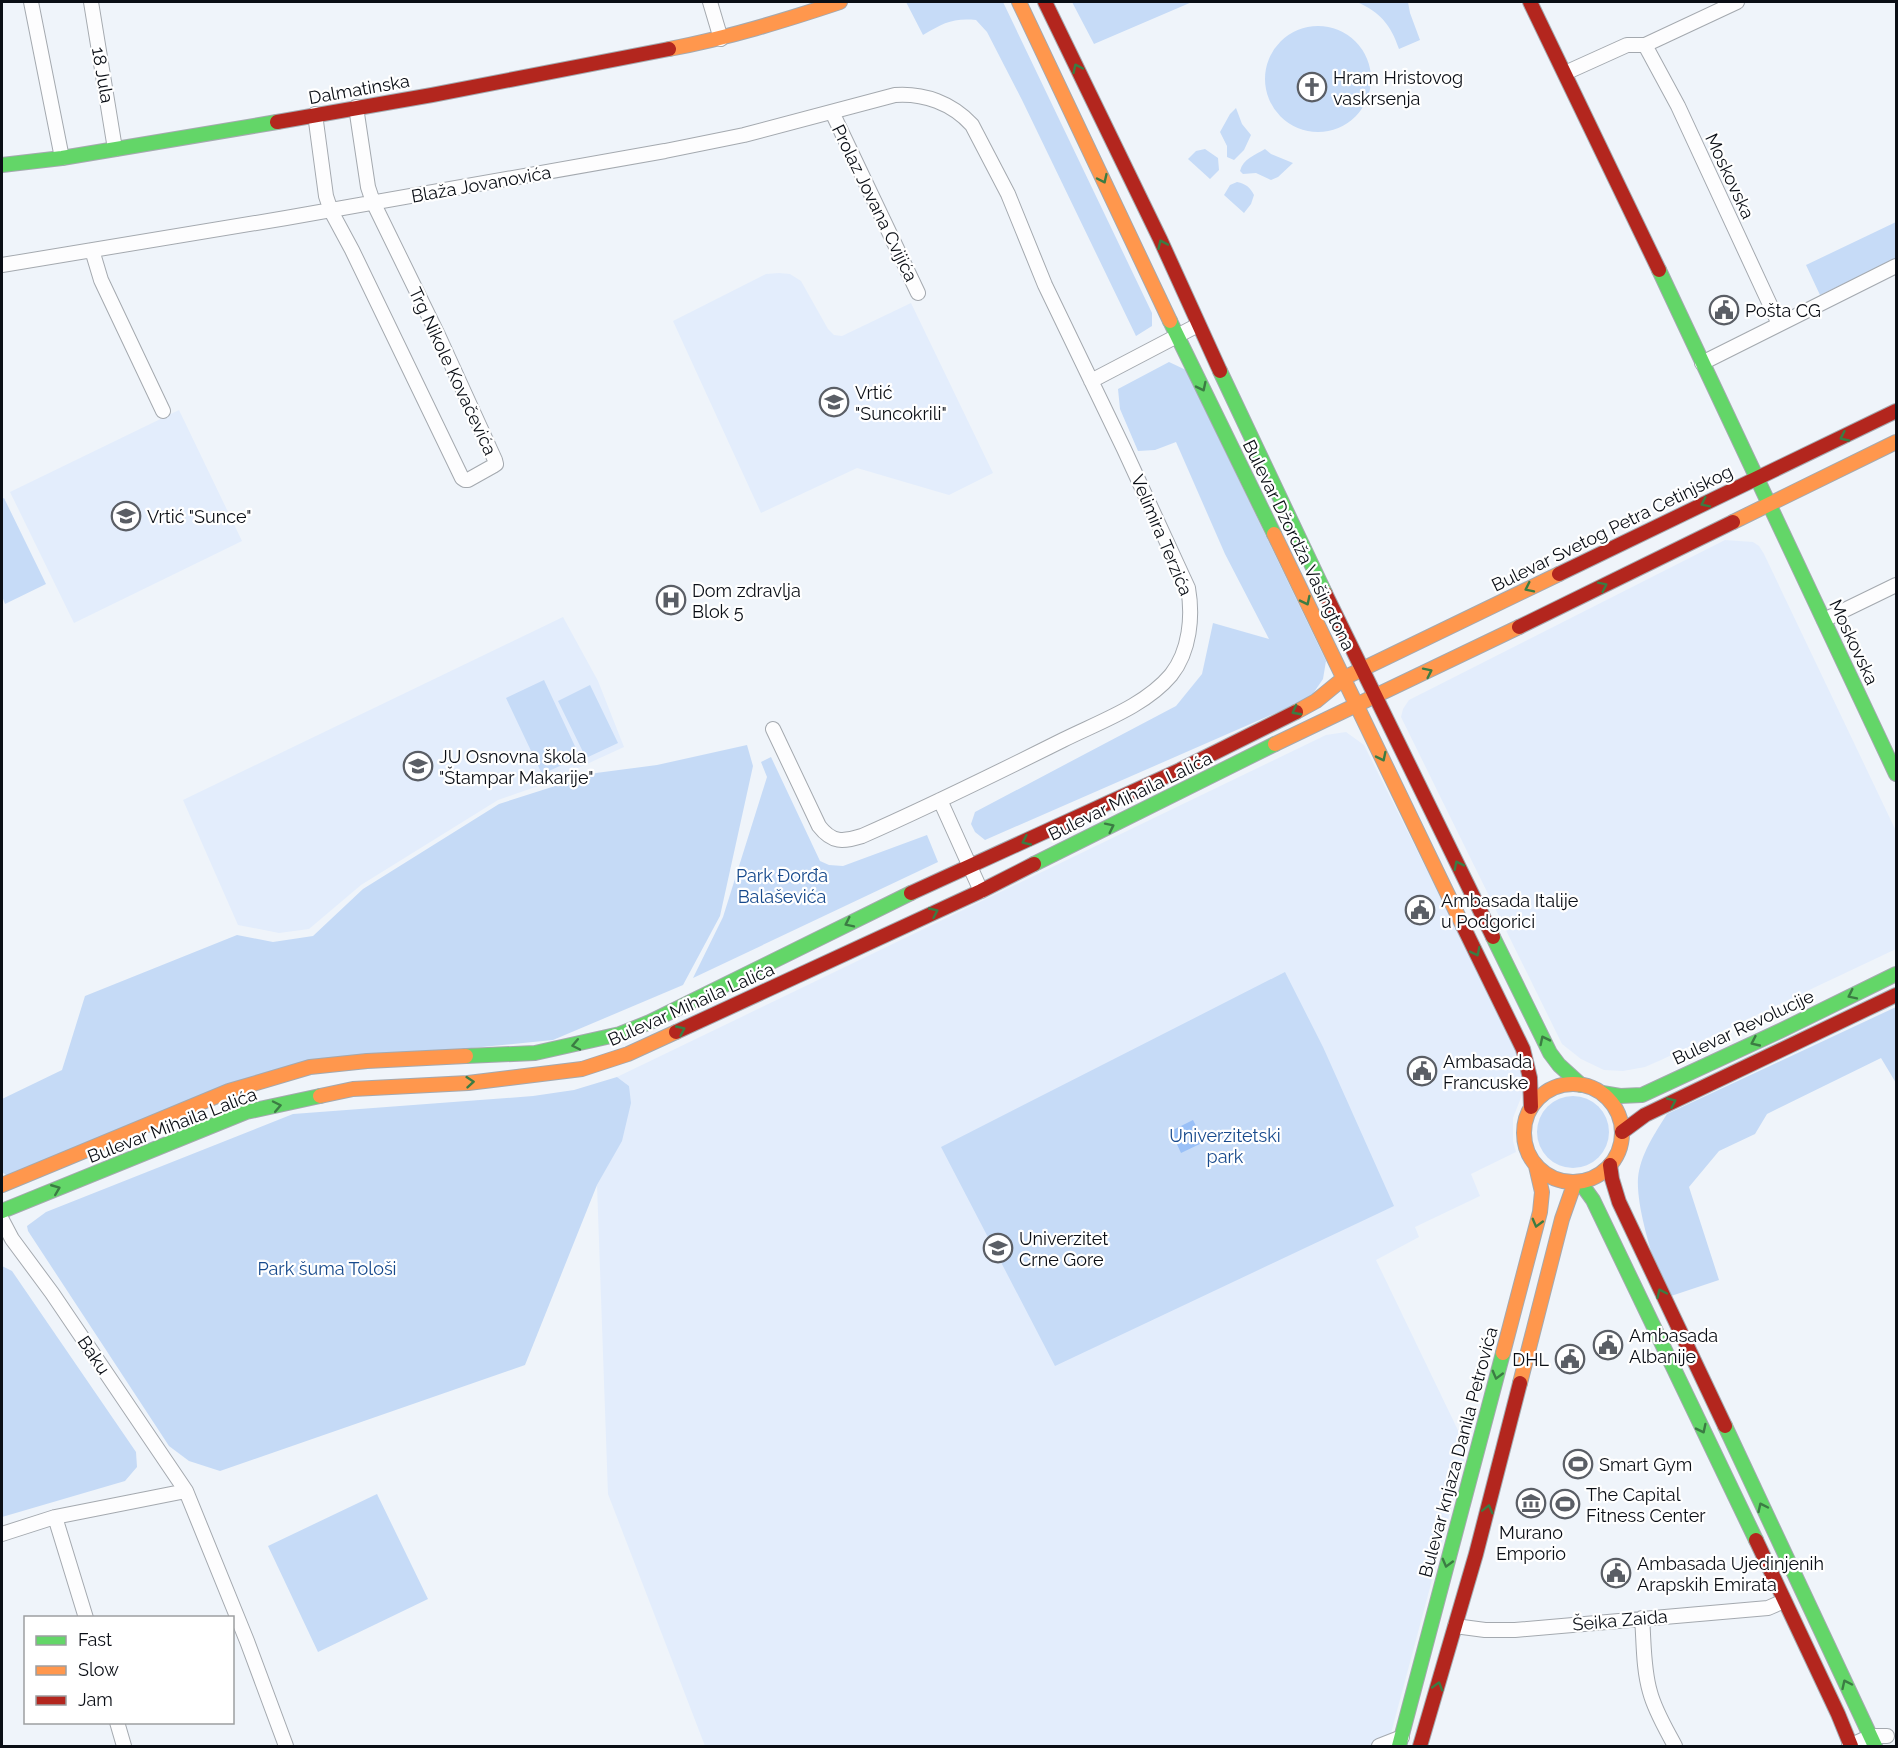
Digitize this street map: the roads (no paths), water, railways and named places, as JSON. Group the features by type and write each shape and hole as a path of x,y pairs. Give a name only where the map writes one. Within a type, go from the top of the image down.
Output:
{"main road":[{"name":"Dalmatinska","path":"2,165 62,158 267,124 443,93 721,39 840,2"},
{"name":"Bulevar Džordža Vašingtona","path":"1019,2 1177,335 1523,1049 1528,1063 1532,1092 1531,1107"},
{"name":"Bulevar Džordža Vašingtona","path":"1045,2 1160,239 1198,325 1361,670 1550,1053 1559,1065 1581,1085"},
{"name":"Moskovska","path":"1530,2 1896,774"},
{"name":"Bulevar Svetog Petra Cetinjskog","path":"1344,678 1896,411"},
{"path":"1357,705 1896,442"},
{"name":"Bulevar Mihaila Lalića","path":"2,1185 230,1091 310,1067 367,1061 535,1053 620,1034 650,1022 939,879 1180,770 1266,728 1316,701 1344,678"},
{"name":"Bulevar Mihaila Lalića","path":"2,1211 246,1112 353,1089 468,1083 582,1069 628,1054 981,891 1357,705"},
{"name":"Bulevar Revolucije","path":"1602,1093 1620,1096 1642,1095 1896,974"},
{"name":"Bulevar Revolucije","path":"1622,1132 1645,1115 1896,995"},
{"path":"1581,1085 1602,1093 1614,1106 1622,1132 1619,1149 1610,1165 1591,1179 1577,1182 1554,1178 1544,1173 1536,1166 1524,1142 1525,1124 1531,1107 1548,1091 1558,1086 1581,1085"},
{"path":"1610,1165 1618,1202 1874,1743"},
{"name":"Bulevar knjaza Danila Petrovića","path":"1400,1742 1540,1212 1542,1192 1536,1166"},
{"path":"1577,1182 1593,1200 1838,1714 1850,1746"},
{"path":"1420,1746 1476,1554 1562,1219 1577,1182"}],"street":[{"path":"31,2 62,158"},
{"name":"18 Jula","path":"91,2 116,149"},
{"path":"710,2 721,39"},
{"path":"1565,73 1627,45 1645,45 1737,2"},
{"name":"Moskovska","path":"1645,45 1678,106 1779,324"},
{"name":"Blaža Jovanovića","path":"2,265 331,211 665,151 744,135 895,95 925,96 954,110"},
{"path":"356,107 368,187 373,202"},
{"name":"Velimira Terzića","path":"772,729 819,826 829,836 846,841 862,836 940,800 1147,698 1173,674 1187,643 1192,608 1188,588 1045,285 1002,181 972,125 954,110"},
{"name":"Prolaz Jovana Cvijića","path":"832,112 918,293"},
{"path":"315,114 326,196 331,211"},
{"name":"Trg Nikole Kovačevića","path":"331,211 462,478 468,480 493,466 495,460 438,335 373,202"},
{"path":"92,250 101,280 163,411"},
{"path":"1702,363 1896,266"},
{"path":"1091,381 1198,325"},
{"path":"1824,620 1896,585"},
{"path":"940,800 981,891"},
{"name":"Baku","path":"2,1220 12,1239 52,1293 186,1491 247,1641 286,1746"},
{"path":"2,1534 55,1517 186,1491"},
{"path":"55,1517 86,1616"},
{"name":"Šeika Zaida","path":"1455,1626 1485,1630 1515,1630 1768,1608 1784,1600"},
{"path":"1642,1618 1650,1692 1675,1746"},
{"path":"118,1724 124,1746"},
{"path":"1850,1746 1874,1743 1892,1733"},
{"path":"1379,1746 1400,1742"}],"water":[{"path":"1193,1120 1204,1142 1181,1153 1171,1131"}],"place":[{"name":"Hram Hristovog vaskrsenja","path":"1312,87"},
{"name":"Pošta CG","path":"1724,310"},
{"name":"Vrtić \"Suncokrili\"","path":"834,402"},
{"name":"Vrtić \"Sunce\"","path":"126,516"},
{"name":"Dom zdravlja Blok 5","path":"671,600"},
{"name":"JU Osnovna škola \"Štampar Makarije\"","path":"418,766"},
{"name":"Ambasada Italije u Podgorici","path":"1420,910"},
{"name":"Ambasada Francuske","path":"1422,1071"},
{"name":"Univerzitet Crne Gore","path":"998,1248"},
{"name":"Ambasada Albanije","path":"1608,1345"},
{"name":"DHL","path":"1570,1359"},
{"name":"Smart Gym","path":"1578,1464"},
{"name":"Murano Emporio","path":"1531,1503"},
{"name":"The Capital Fitness Center","path":"1565,1504"},
{"name":"Ambasada Ujedinjenih Arapskih Emirata","path":"1616,1573"}],"park label":[{"name":"Park Đorđa Balaševića","path":"782,885"},
{"name":"Univerzitetski park","path":"1225,1145"},
{"name":"Park šuma Tološi","path":"327,1268"}]}
